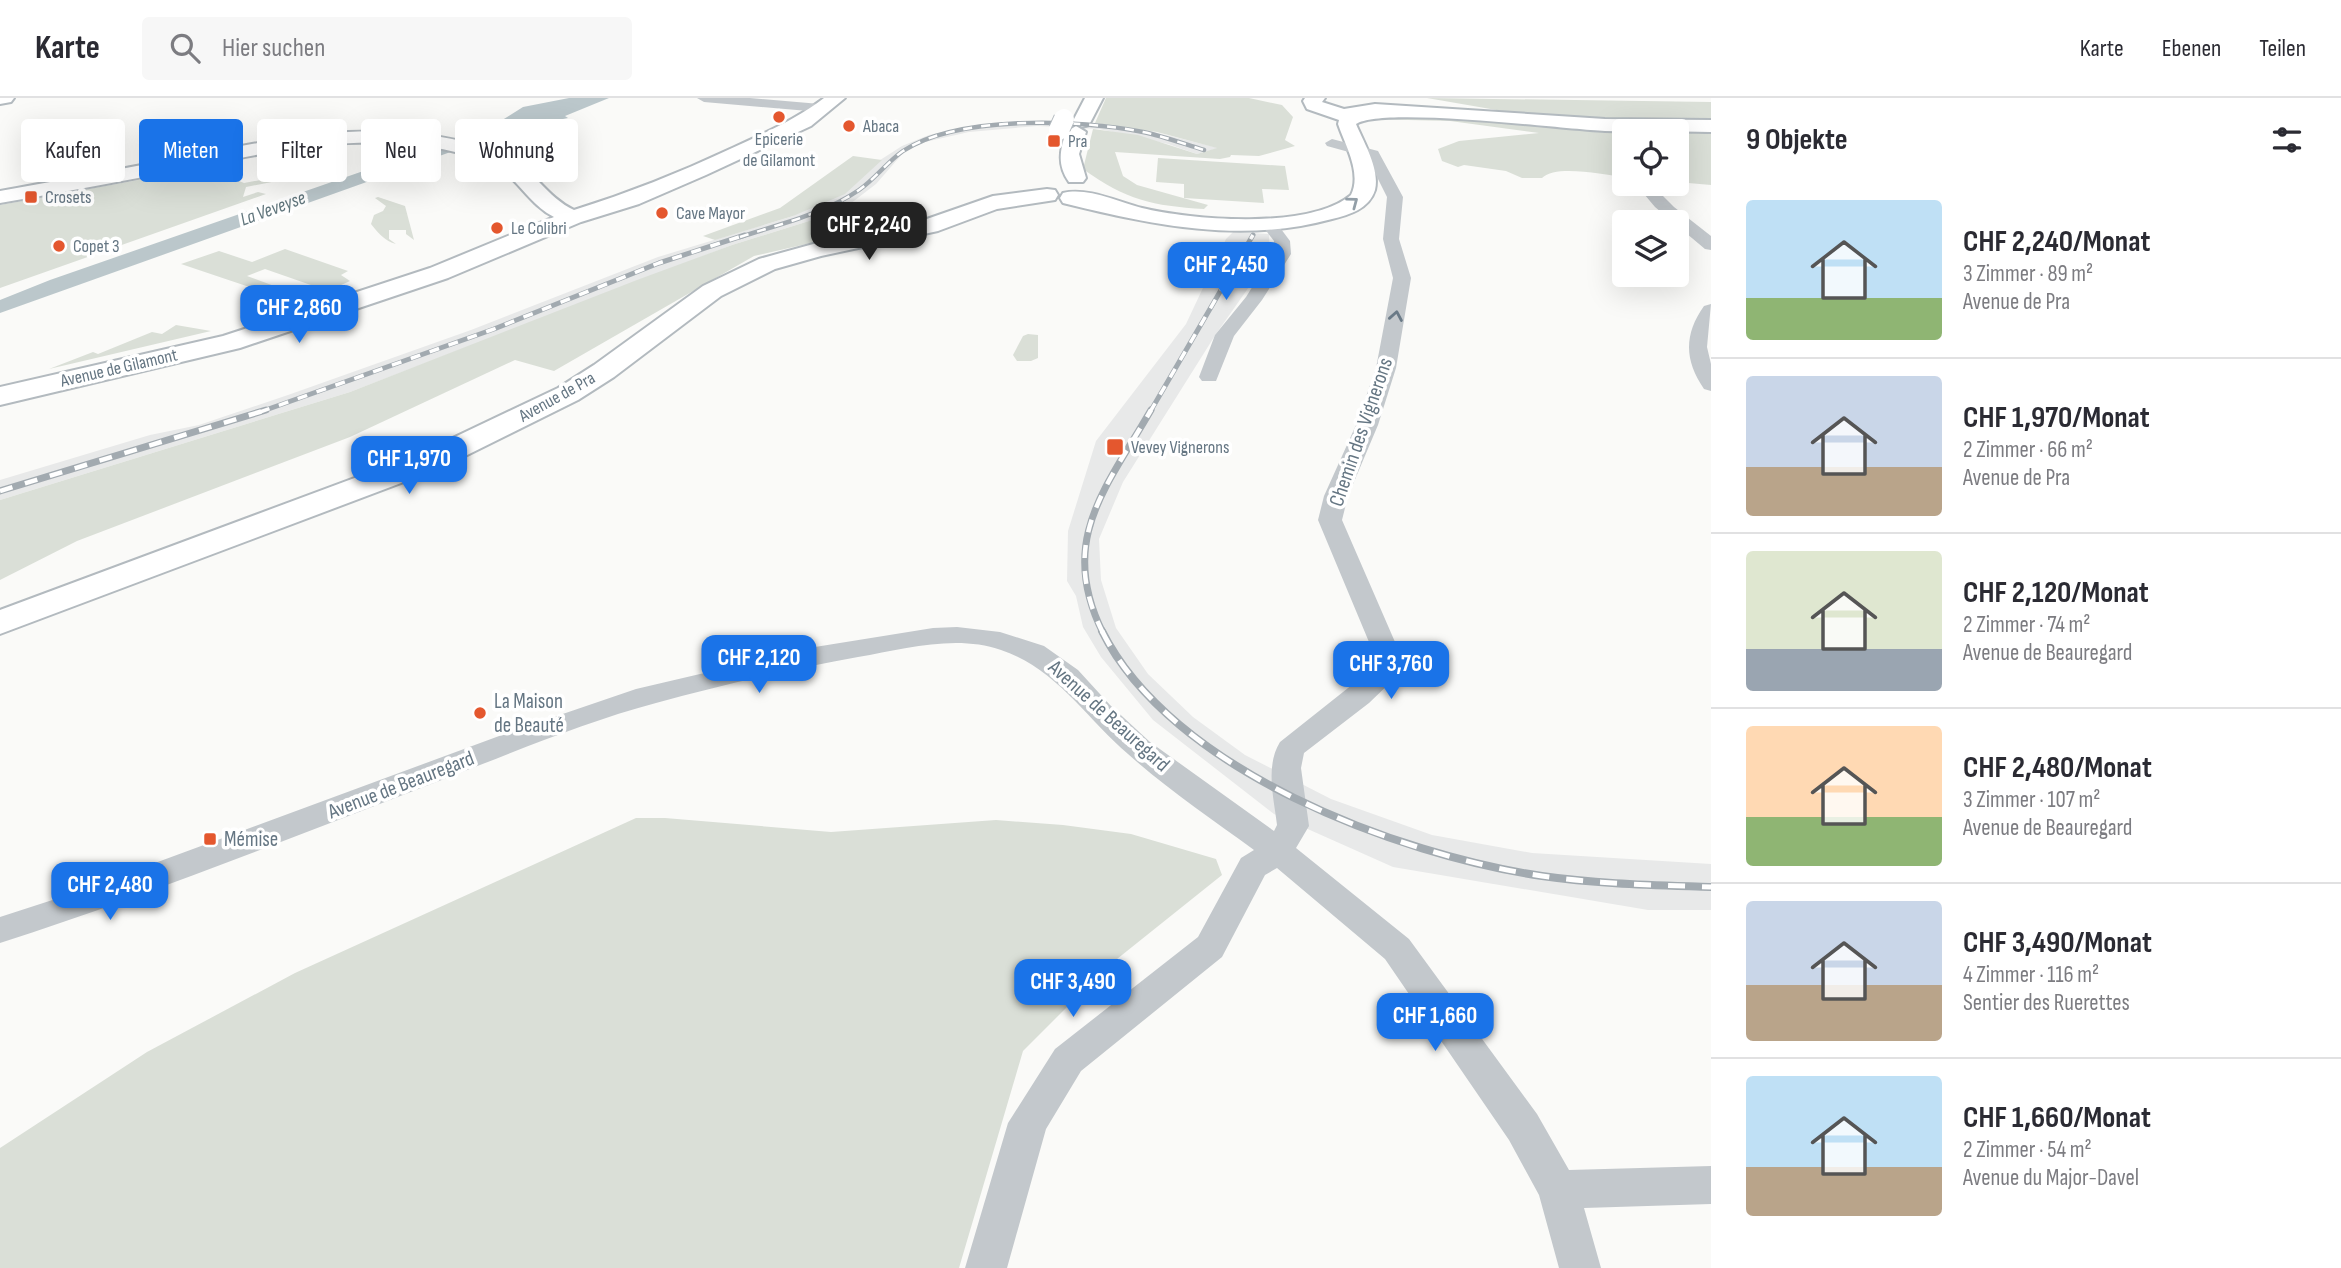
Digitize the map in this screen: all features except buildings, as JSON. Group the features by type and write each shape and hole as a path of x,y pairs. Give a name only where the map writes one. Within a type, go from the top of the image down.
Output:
{"street":[{"name":"Avenue de Gilamont","path":"704,98 824,101"},
{"path":"1078,98 1070,125 1069,154 1080,188"},
{"path":"1052,169 1051,154 1070,125 1094,98"},
{"name":"Avenue de Gilamont","path":"0,396 231,342 449,270 573,217 631,199 695,173 797,125 824,101"},
{"path":"1080,188 1152,207 1192,214 1236,216 1281,213 1314,206 1329,198 1340,176 1332,144 1315,101 1422,112 1605,125 1711,126"},
{"path":"1080,188 1182,222 1269,224 1326,215 1355,204 1361,197 1365,179 1347,122 1365,106"},
{"path":"0,197 307,140 376,134 426,139 481,153 512,166 543,201 573,217"},
{"path":"1332,144 1355,148"},
{"name":"Chemin des Vignerons","path":"1278,851 1293,826 1286,768 1290,749 1379,679 1387,664 1382,642 1330,520 1336,496 1367,425 1387,368 1402,278 1391,239 1395,197 1373,154 1355,148"},
{"name":"Avenue de Pra","path":"0,623 443,455 568,394 604,371 712,291 767,264 817,250 930,226 985,205 1040,190 1035,182 1046,177 1080,188"},
{"path":"1652,196 1711,245"},
{"path":"1209,377 1225,335 1253,300 1282,254 1282,241 1269,224"},
{"path":"1711,310 1704,318 1696,342 1699,363 1711,385"},
{"name":"Avenue de Beauregard","path":"0,930 107,895 520,739 646,696 815,656 933,636 982,637 1034,652 1068,676 1100,712 1140,749 1278,851 1397,950 1523,1127 1558,1190 1580,1268"},
{"path":"986,1268 1028,1123 1068,1060 1210,947 1253,867 1278,851"},
{"path":"1558,1190 1711,1185"}],"shaded area":[{"path":"1106,98 1249,98 1282,105 1293,117 1285,140 1295,146 1259,156 1231,155 1220,159 1115,152 1123,176 1137,185 1208,205 1204,209 1140,200 1113,188 1083,169 1093,129 1138,135 1197,154 1217,148 1157,132 1095,123"},
{"path":"1427,98 1711,102 1711,120 1610,119 1508,112"},
{"path":"1409,116 1612,130 1612,175 1569,171 1549,174 1542,178 1522,178 1506,171 1464,165 1458,167 1442,161 1438,149 1459,141 1539,133 1450,121 1366,119"},
{"path":"1025,121 1126,125 1219,148 1197,154 1168,144 1099,129 1037,126 969,132 925,142 904,152 876,184 850,204 809,221 732,245 350,392 0,500 0,480 150,435 199,425 471,330 658,257 793,216 902,146 929,135 976,125"},
{"path":"1689,133 1711,133 1711,185 1689,183"},
{"path":"853,156 882,160 845,194 793,216 715,240 703,236 780,208"},
{"path":"1158,158 1285,166 1289,190 1262,189 1264,203 1184,198 1184,184 1156,182"},
{"name":"Copet 3","path":"139,180 139,182 272,182 246,187 243,197 258,192 266,194 0,288 0,205"},
{"path":"375,198 405,206 414,240 406,234 406,230 389,230 389,239 396,244 385,239 371,224 374,215 383,211 386,206"},
{"path":"850,204 845,235 754,256 554,371 515,360 350,437 77,541 0,580 0,500 350,392 637,280 732,245 809,221"},
{"path":"1233,232 1269,234 1270,257 1216,334 1123,482 1099,539 1101,580 1116,628 1148,674 1193,717 1245,755 1331,799 1432,835 1532,853 1711,864 1711,910 1648,910 1393,867 1274,814 1153,720 1101,657 1083,627 1076,596 1067,581 1068,531 1096,441 1186,324 1226,239"},
{"path":"285,249 348,271 341,275 350,281 328,291 265,269 247,276 304,297 294,302 181,264 219,251 252,262"},
{"path":"176,325 211,331 49,369 93,352 98,354 152,332 162,334"},
{"path":"1038,335 1038,358 1017,361 1013,355 1023,336"},
{"path":"636,818 831,832 996,820 1063,825 1131,834 1216,859 1222,875 1107,967 1023,1051 959,1268 0,1268 0,1148 147,1052 295,973"}],"water":[{"path":"569,98 609,98 563,119 504,119 523,107"},
{"path":"455,138 455,150 441,156 441,143"},
{"name":"La Veveyse","path":"361,172 361,182 367,182 0,313 0,300 50,280 332,182 347,182 347,177"}],"railway":[{"path":"740,237 831,206 865,186 903,151 926,139 954,131 1020,123 1087,124 1143,132 1204,150"},
{"path":"263,411 494,329 659,263 745,235"},
{"path":"1150,412 1253,235"},
{"path":"1103,632 1090,600 1085,570 1086,543 1093,516 1104,491 1151,410"},
{"path":"0,491 263,411"},
{"path":"1103,632 1135,681 1180,725 1234,764 1294,798 1358,826 1422,848 1485,865 1542,876 1711,887"}],"place":[{"name":"Epicerie de Gilamont","path":"779,117"},
{"name":"Abaca","path":"849,126"},
{"name":"Pra","path":"1054,141"},
{"name":"Crosets","path":"31,197"},
{"name":"Cave Mayor","path":"662,213"},
{"name":"Le Colibri","path":"497,228"},
{"name":"Copet 3","path":"59,246"},
{"name":"Vevey Vignerons","path":"1115,447"},
{"name":"La Maison de Beauté","path":"480,713"},
{"name":"Mémise","path":"210,839"}]}
